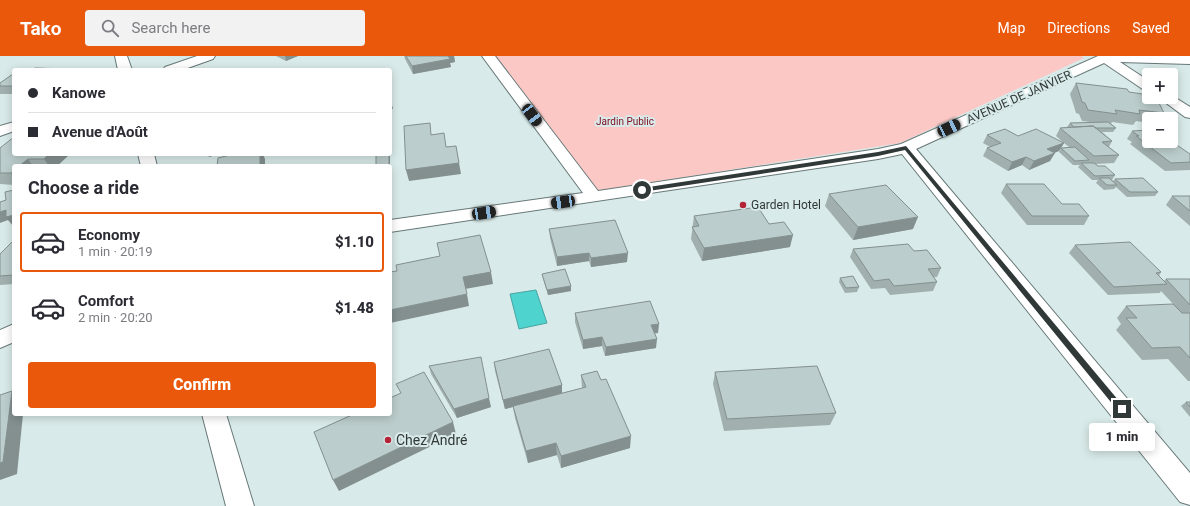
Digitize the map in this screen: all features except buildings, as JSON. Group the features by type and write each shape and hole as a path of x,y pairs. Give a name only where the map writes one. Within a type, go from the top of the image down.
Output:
{"street":[{"path":"121,56 124,68"},
{"path":"176,68 209,56"},
{"path":"488,56 594,197"},
{"path":"1104,57 1190,60"},
{"path":"1104,57 1142,82"},
{"name":"AVENUE DE JANVIER","path":"392,226 594,197 878,154 906,148 1104,57"},
{"path":"1175,104 1190,114"},
{"path":"0,131 12,127"},
{"path":"906,148 1190,492"},
{"path":"0,340 12,333"},
{"path":"215,416 240,506"}],"green space":[{"name":"Jardin Public","path":"493,56 1082,56 1084,58 900,143 595,191"}],"water":[{"path":"536,290 547,323 519,329 510,294"}],"place":[{"name":"Garden Hotel","path":"743,205"},
{"name":"Chez André","path":"388,440"}],"route":[{"path":"642,190 878,154 906,148 1122,409"}]}
